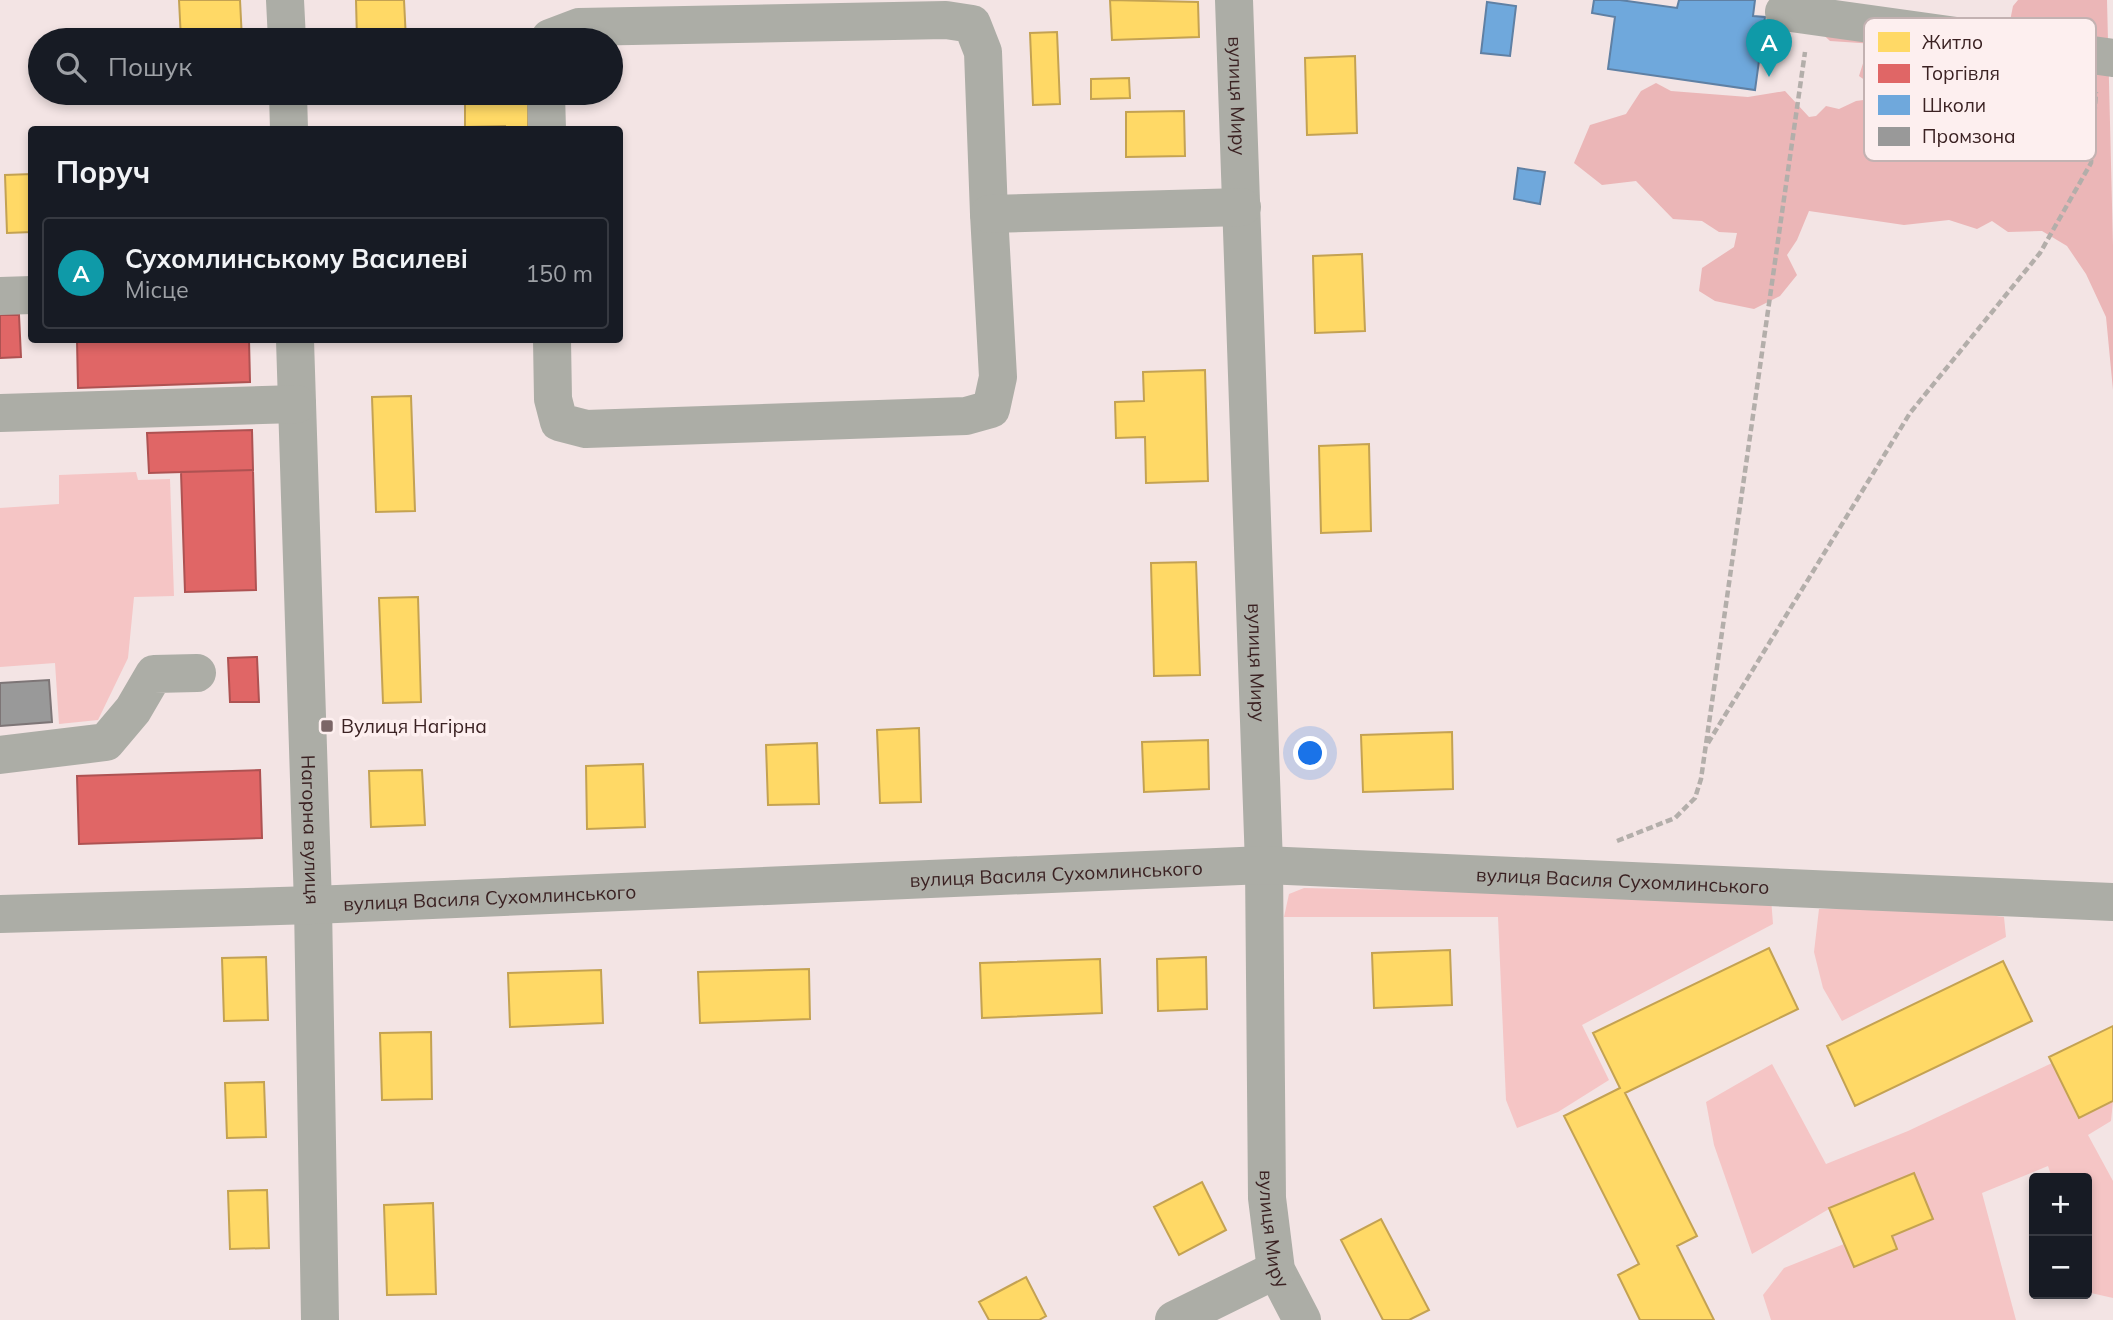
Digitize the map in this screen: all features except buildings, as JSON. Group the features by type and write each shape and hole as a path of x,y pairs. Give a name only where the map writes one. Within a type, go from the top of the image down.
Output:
{"street":[{"path":"285,0 286,28"},
{"name":"вулиця Миру","path":"1234,0 1264,865 1267,1198 1276,1269 1302,1320"},
{"path":"1797,14 1864,23"},
{"path":"552,343 553,399 559,422 586,429 966,416 991,409 998,377 983,52 972,24 946,20 576,28"},
{"path":"288,105 289,126"},
{"path":"546,105 547,126"},
{"path":"989,214 1242,207"},
{"path":"0,296 28,295"},
{"name":"Нагорна вулиця","path":"295,343 313,905 320,1320"},
{"path":"0,413 297,404"},
{"path":"0,755 106,742 133,710 154,674 197,673"},
{"name":"вулиця Василя Сухомлинського","path":"0,914 313,905 1264,865 2113,902"},
{"path":"1174,1320 1276,1269"}],"path":[{"path":"1614,842 1675,818 1695,798 1701,779 1797,14"},
{"path":"2096,128 2106,57"},
{"path":"1706,747 1910,413 2040,253 2091,161"}],"shaded area":[{"path":"2018,0 2107,0 2113,246 2113,390 2106,317 2086,274 2067,246 2042,231 2008,232 1992,221 1977,229 1949,220 1904,225 1809,211 1797,240 1787,255 1797,275 1780,296 1754,309 1715,301 1699,291 1702,268 1734,247 1737,233 1719,232 1702,221 1673,219 1636,181 1602,185 1574,163 1590,125 1626,114 1641,91 1656,83 1671,91 1748,97 1785,91 1809,117 1816,116 1826,106 1839,109 1864,100 1864,161 2096,161 2096,18 2011,18 2013,6"},
{"path":"1813,25 1864,27 1864,43 1830,41"},
{"path":"1864,60 1864,80 1859,76"},
{"path":"136,472 138,480 170,479 174,596 134,597 128,658 98,720 59,724 55,663 0,667 0,508 59,504 59,475"},
{"path":"1304,888 1771,898 1773,924 1582,1025 1609,1080 1558,1112 1517,1128 1506,1100 1498,917 1284,917 1289,894"},
{"path":"1934,908 2004,917 2006,937 1842,1021 1823,988 1814,952 1819,909"},
{"path":"2052,1063 2078,1118 2113,1101 2111,1121 2088,1135 2113,1181 2113,1298 2092,1293 2092,1173 2050,1173 2048,1166 1982,1193 2016,1320 1771,1320 1763,1295 1784,1268 1844,1244 1829,1209 1752,1254 1714,1145 1706,1102 1772,1064 1826,1164 1908,1131"}],"place":[{"name":"Сухомлинському Василеві","path":"1769,77"},
{"name":"Вулиця Нагірна","path":"327,726"}]}
